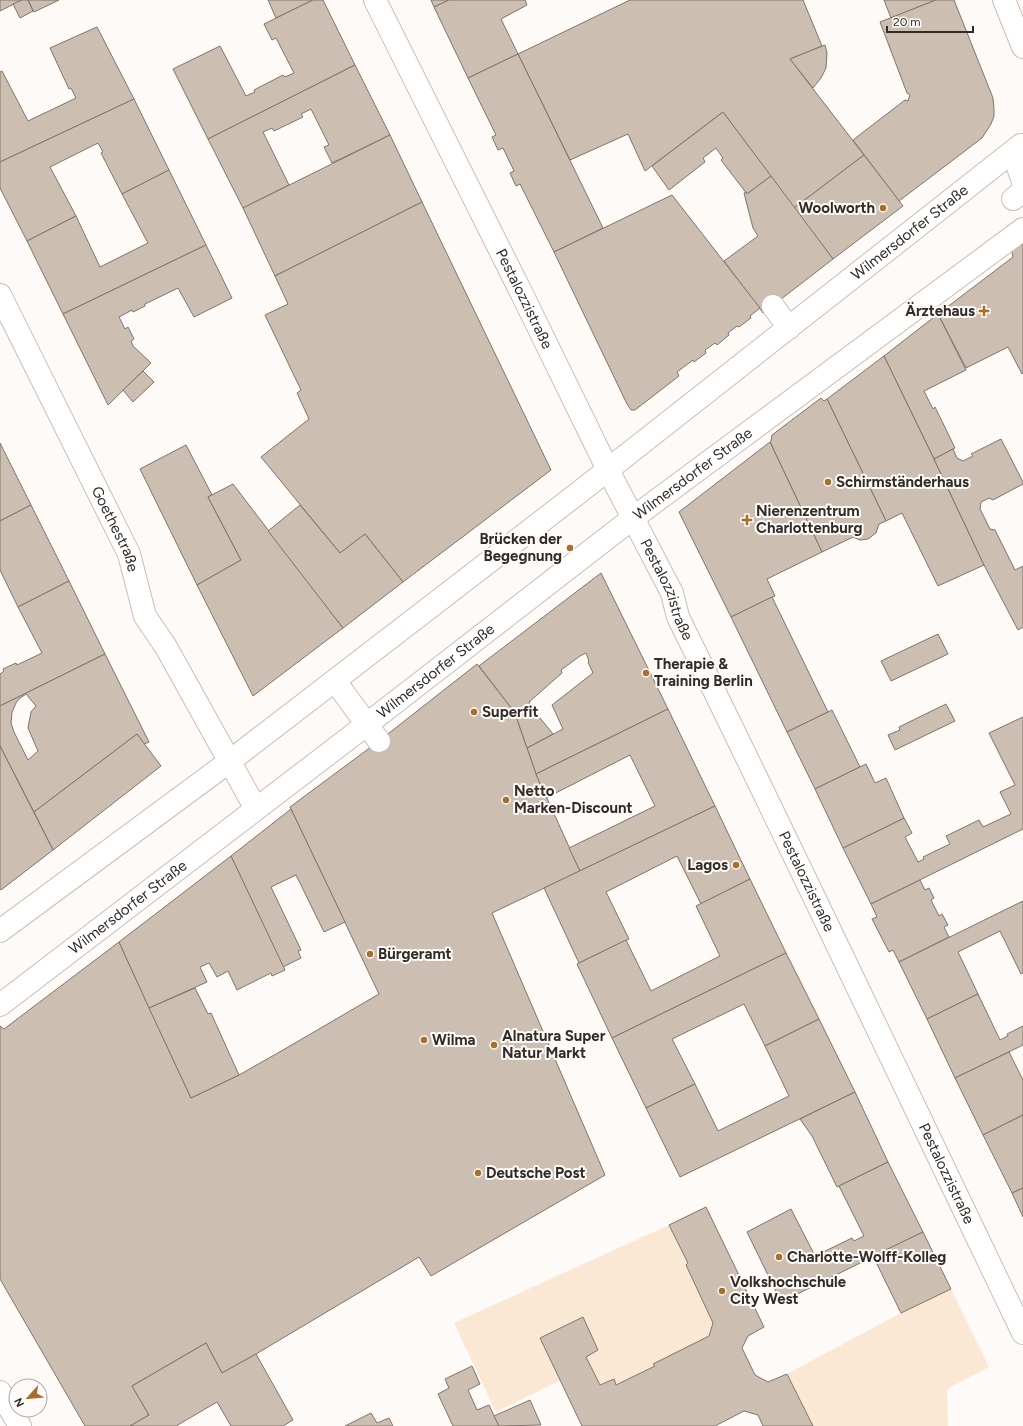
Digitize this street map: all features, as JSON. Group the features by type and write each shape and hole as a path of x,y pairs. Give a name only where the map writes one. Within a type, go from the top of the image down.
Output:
{"street":[{"name":"Pestalozzistraße","path":"375,0 608,470 672,593 678,616 831,931 1023,1333"},
{"path":"1004,0 1023,47"},
{"name":"Wilmersdorfer Straße","path":"0,931 230,761 335,681 608,470 1017,149 1020,191"},
{"name":"Wilmersdorfer Straße","path":"0,1005 256,809 372,733 633,518 1023,229"},
{"name":"Goethestraße","path":"0,295 129,554 145,616 166,647 230,761"},
{"path":"773,306 789,328"},
{"name":"Wilmersdorfer Straße","path":"335,681 372,733"},
{"path":"230,761 256,809"},
{"path":"0,1392 20,1426"}],"shaded area":[{"path":"669,1225 688,1263 686,1266 713,1323 709,1336 654,1364 655,1366 616,1385 614,1379 600,1385 586,1357 598,1350 583,1317 540,1338 561,1380 496,1412 454,1323"},
{"path":"951,1289 989,1367 947,1389 948,1426 813,1426 787,1374 901,1313"}],"building":[{"path":"0,0 22,0 0,11"},
{"path":"22,0 28,0 33,11 20,18 13,4"},
{"path":"28,0 59,0 34,12"},
{"path":"268,0 313,0 276,18"},
{"path":"313,0 323,0 355,65 208,139 173,69 220,46 246,96 255,92 254,90 283,75 285,77 294,73 276,38 272,40 264,24"},
{"path":"431,0 449,0 434,7"},
{"path":"449,0 525,0 527,5 501,19 518,54 468,78 434,7"},
{"path":"630,0 803,0 822,46 790,59 864,155 794,208 723,112 645,171 628,134 570,160 518,54"},
{"path":"884,0 936,0 891,18"},
{"path":"936,0 954,0 993,98 994,116 982,138 899,201 853,140 905,100 908,101 910,95 907,93 880,22"},
{"path":"97,27 134,99 0,162 0,72 2,71 28,121 76,98 71,88 69,89 50,48"},
{"path":"825,45 827,53 826,68 821,78 813,88 790,59"},
{"path":"518,54 603,228 554,252 520,184 516,186 510,173 514,171 503,148 498,150 492,137 496,135 468,78"},
{"path":"355,65 390,135 332,163 324,147 329,145 311,109 301,114 303,117 274,131 272,128 263,132 289,185 243,208 208,139"},
{"path":"134,99 169,170 122,194 101,153 103,152 98,143 50,167 76,216 27,241 0,188 0,162"},
{"path":"723,112 771,176 747,194 721,160 723,158 716,148 703,158 705,162 669,190 652,166"},
{"path":"390,135 422,202 275,276 243,208"},
{"path":"864,155 903,206 833,259 794,208"},
{"path":"169,170 206,245 63,314 27,241 76,216 100,267 148,243 122,194"},
{"path":"771,176 833,259 763,313 724,261 758,236 753,228 744,193 746,192 747,194"},
{"path":"672,195 760,308 750,316 751,318 728,333 729,335 717,345 715,343 705,350 706,353 694,362 693,360 677,372 679,376 635,410 631,410 554,252"},
{"path":"422,202 551,470 403,582 365,534 340,553 261,457 309,419 297,393 301,390 265,315 288,304 275,276"},
{"path":"1023,244 1023,373 1022,374 1008,347 966,368 938,314 1013,257 1011,248"},
{"path":"206,245 232,298 194,317 178,288 145,304 145,306 133,312 132,310 119,317 125,329 128,327 134,339 131,341 133,346 151,363 108,405 63,314"},
{"path":"938,314 966,370 924,391 933,409 935,407 955,448 934,459 884,356"},
{"path":"884,356 984,565 938,586 902,513 886,521 827,399"},
{"path":"143,371 154,382 133,402 123,390"},
{"name":"Schirmständerhaus","path":"821,398 824,401 827,399 886,521 879,524 876,533 868,539 860,540 853,537 822,552 770,442 772,435"},
{"path":"1001,439 1023,484 993,500 989,498 981,502 980,509 990,529 995,530 1015,570 1023,566 1023,627 1018,630 984,565 934,459 953,449 957,458 963,461 973,456 971,454"},
{"path":"770,442 822,552 767,579 775,596 731,617 679,512"},
{"path":"0,443 31,505 0,521"},
{"path":"186,445 212,495 208,497 241,560 197,585 140,469"},
{"path":"233,484 343,628 253,696 197,585 241,560 208,497"},
{"path":"31,505 69,581 18,607 0,570 0,521"},
{"path":"300,505 340,553 365,534 403,582 343,628 268,531"},
{"path":"601,573 668,709 536,774 527,748 563,729 552,705 593,673 586,653 561,670 562,673 529,702 532,708 517,719 512,709 479,666"},
{"path":"69,581 105,654 0,706 0,674 4,671 3,669 16,663 17,665 42,653 18,607"},
{"path":"772,597 828,712 787,732 731,617"},
{"path":"938,634 948,654 891,681 881,661"},
{"path":"105,654 149,742 144,744 137,734 34,812 0,746 0,706","holes":["26,694 36,706 31,712 28,728 38,751 28,760 14,732 11,723 12,712 19,699"]},
{"name":"Wilma","path":"477,664 512,709 517,719 536,774 580,871 492,913 605,1175 431,1276 419,1257 222,1373 206,1343 132,1386 149,1415 130,1426 85,1426 0,1279 0,1026 4,1029 119,942 191,1098 239,1075 379,994 290,807 379,741"},
{"path":"946,704 955,721 895,750 888,735 900,730 899,727"},
{"path":"532,708 553,734 527,748 517,719"},
{"path":"668,709 715,806 580,871 569,848 655,806 630,755 546,798 536,774"},
{"path":"832,710 860,767 815,789 787,732"},
{"path":"1023,717 1023,829 871,904 843,848 904,818 912,833 905,837 918,862 924,859 923,857 950,844 946,836 979,820 983,827 1011,814 1000,792 1015,785 989,733"},
{"path":"137,734 161,766 53,850 34,812"},
{"path":"0,746 53,850 1,890 0,888"},
{"path":"866,764 875,783 886,778 904,818 843,848 815,789"},
{"path":"715,806 750,879 701,904 677,856 606,892 629,939 579,963 544,888"},
{"path":"291,809 345,922 324,932 296,875 271,887 301,950 298,951 301,958 283,967 231,856"},
{"path":"231,856 285,970 272,976 271,973 237,990 228,971 217,977 209,963 200,967 207,982 149,1008 119,942"},
{"path":"750,879 786,953 612,1038 577,964 626,940 651,991 720,956 696,906"},
{"path":"920,880 925,890 929,888 934,898 931,900 939,916 942,914 948,925 944,927 949,937 899,962 893,950 889,952 872,919 877,917 871,904"},
{"path":"1023,901 1023,973 1021,974 1000,931 958,952 978,994 927,1019 899,962"},
{"path":"786,953 819,1019 765,1046 744,1004 672,1039 695,1084 646,1108 612,1038"},
{"path":"195,988 208,1014 211,1013 239,1075 191,1098 149,1008"},
{"path":"978,994 1000,1040 1008,1036 1007,1034 1023,1026 1023,1045 955,1078 927,1019"},
{"path":"819,1019 855,1092 680,1177 646,1108 695,1084 718,1131 789,1096 765,1046"},
{"path":"1009,1052 1023,1080 1023,1115 983,1135 955,1078"},
{"path":"855,1092 888,1162 837,1187 812,1136 800,1119"},
{"path":"1023,1115 1023,1188 1012,1193 983,1135"},
{"path":"888,1162 923,1232 781,1302 747,1232 791,1209 815,1256 852,1238 854,1241 864,1236 839,1186"},
{"path":"1023,1188 1023,1217 1012,1193"},
{"name":"Volkshochschule City West","path":"706,1207 764,1327 748,1336 742,1348 755,1375 768,1382 787,1374 813,1426 763,1426 758,1415 744,1411 715,1426 582,1426 540,1338 583,1317 598,1350 586,1357 600,1385 614,1379 616,1385 655,1366 653,1364 709,1336 713,1323 686,1265 688,1263 669,1225"},
{"path":"923,1232 951,1289 901,1313 873,1256"},
{"path":"206,1343 222,1373 256,1354 293,1420 283,1426 231,1426 217,1402 176,1426 130,1426 149,1415 132,1386"},
{"path":"472,1366 480,1384 468,1390 477,1410 489,1405 499,1426 453,1426 438,1394 449,1388 445,1379"},
{"path":"530,1400 541,1425 499,1426 494,1416"},
{"path":"371,1413 377,1423 389,1418 393,1426 345,1426"}],"place":[{"name":"Woolworth","path":"883,208"},
{"name":"Ärztehaus","path":"984,311"},
{"name":"Schirmständerhaus","path":"828,482"},
{"name":"Nierenzentrum Charlottenburg","path":"747,520"},
{"name":"Brücken der Begegnung","path":"570,548"},
{"name":"Therapie & Training Berlin","path":"646,673"},
{"name":"Superfit","path":"474,712"},
{"name":"Netto Marken-Discount","path":"506,800"},
{"name":"Lagos","path":"736,865"},
{"name":"Bürgeramt","path":"370,954"},
{"name":"Wilma","path":"424,1040"},
{"name":"Alnatura Super Natur Markt","path":"494,1045"},
{"name":"Deutsche Post","path":"478,1173"},
{"name":"Charlotte-Wolff-Kolleg","path":"779,1257"},
{"name":"Volkshochschule City West","path":"722,1291"}]}
